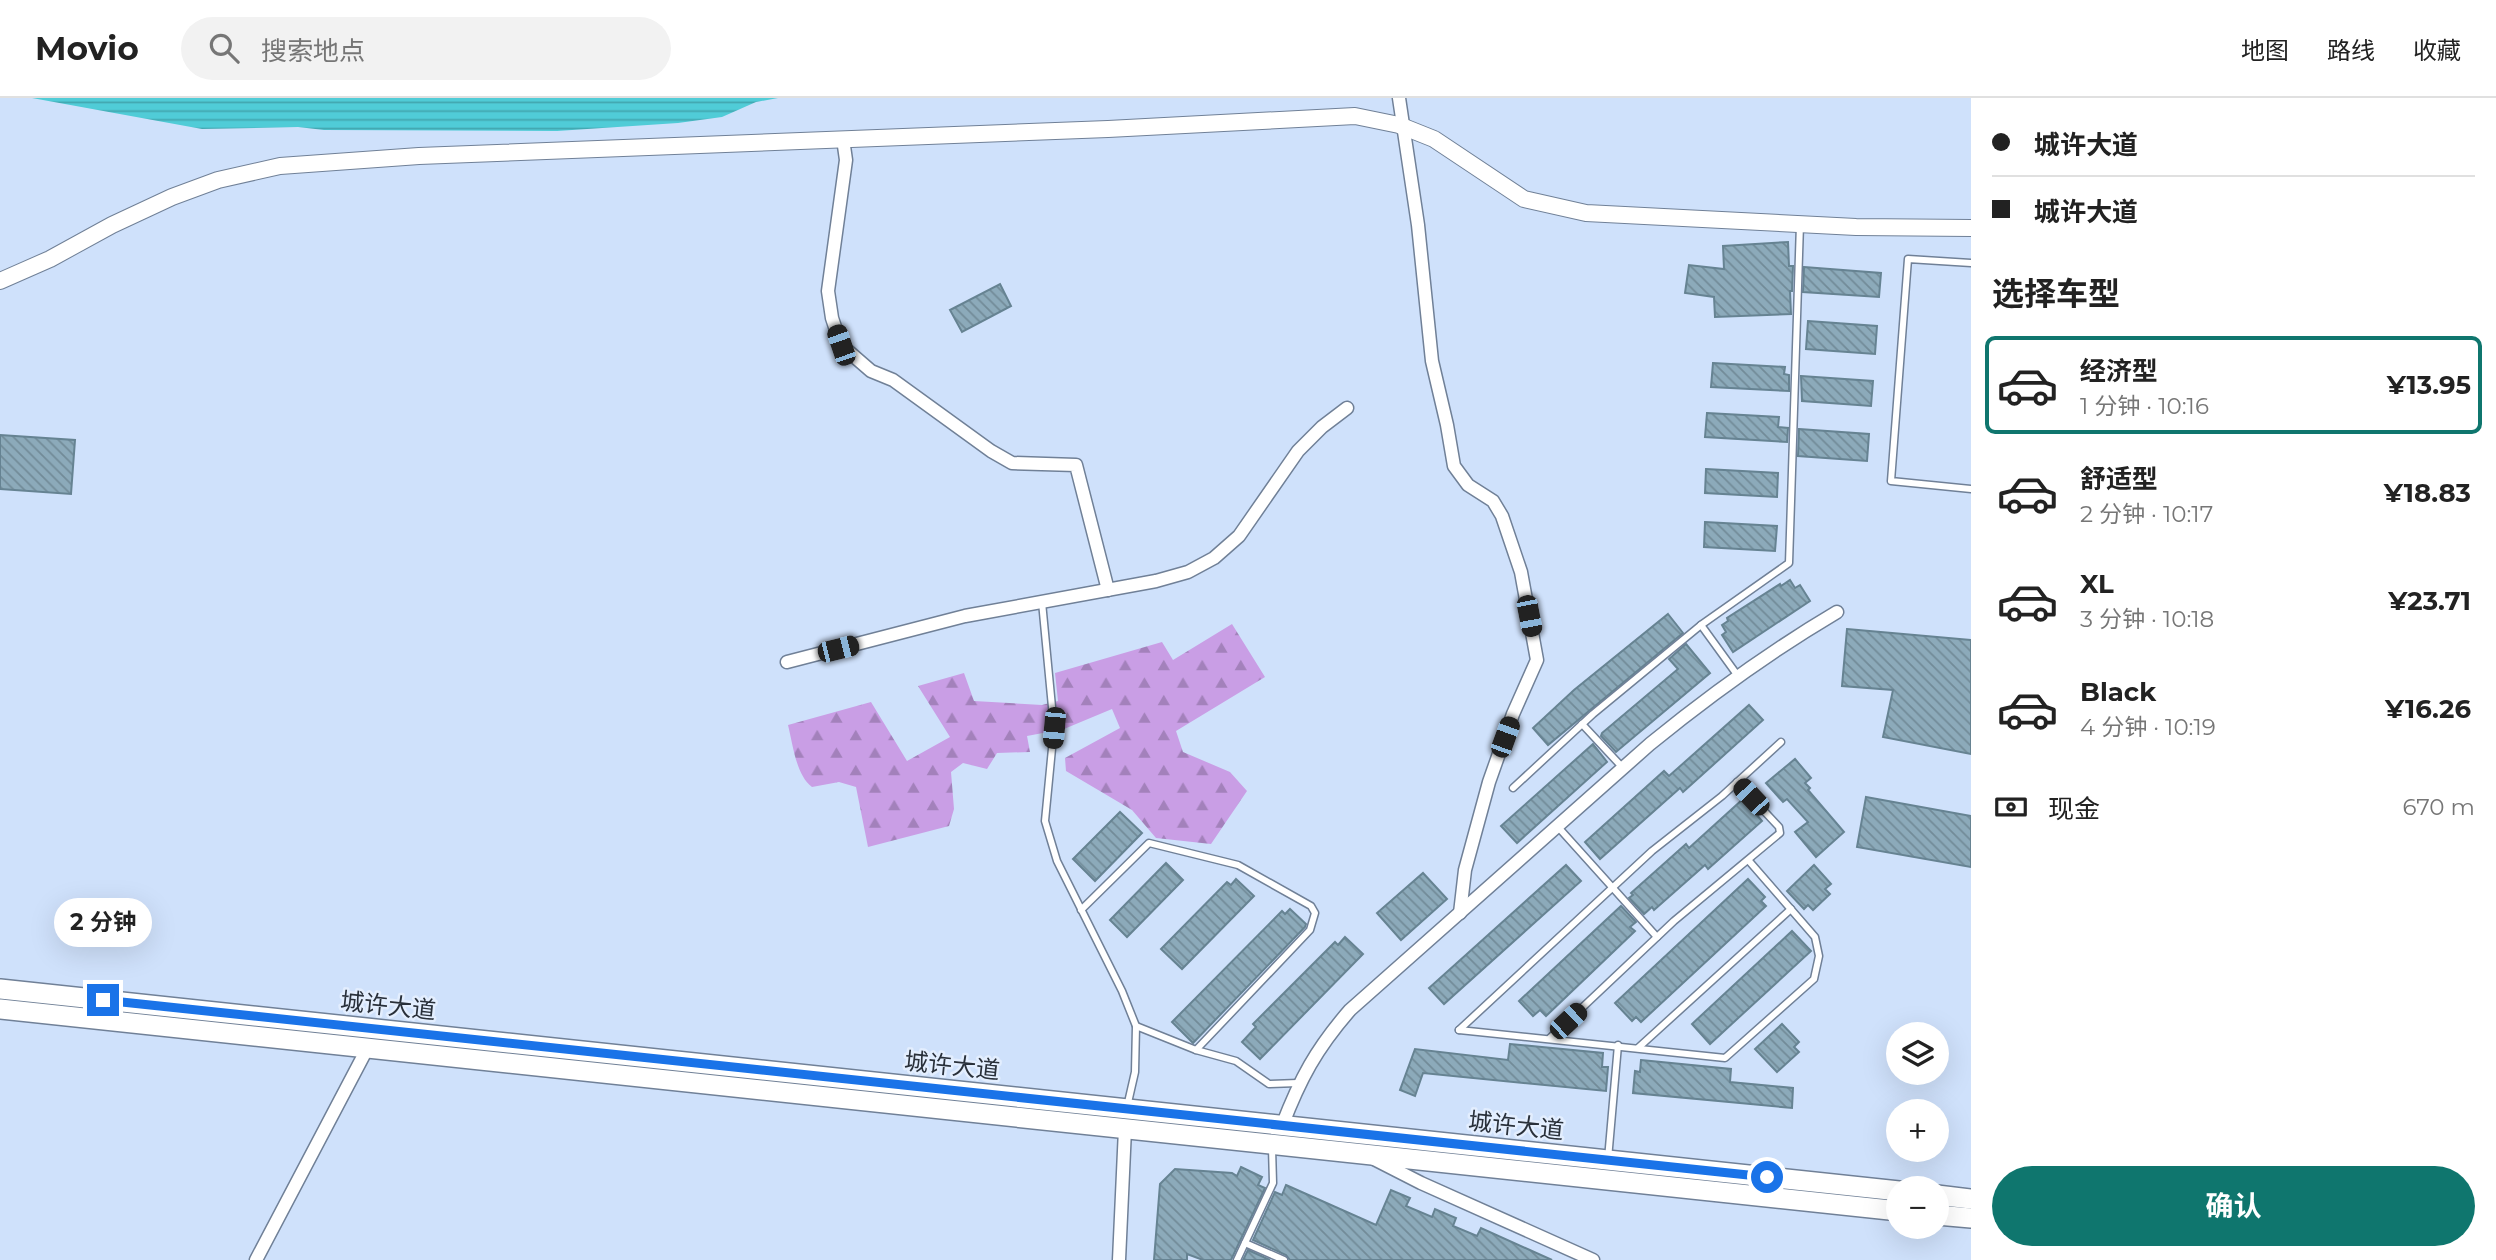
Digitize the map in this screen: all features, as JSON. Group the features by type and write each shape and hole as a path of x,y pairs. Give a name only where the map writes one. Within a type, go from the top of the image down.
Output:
{"main road":[{"name":"城许大道","path":"0,989 1125,1119 1272,1145 1886,1210"},
{"name":"城许大道","path":"0,1009 367,1049 1125,1119 1282,1126 1886,1190"},
{"path":"1949,1196 1971,1199"},
{"path":"1949,1216 1971,1219"}],"street":[{"path":"1399,98 1418,225 1432,362 1454,466 1468,485 1493,501 1502,516 1521,572 1537,660 1513,714 1489,782 1465,870 1460,913"},
{"path":"0,281 38,265 112,225 172,197 218,180 280,166 419,156 1355,116 1404,127 1434,138 1524,199 1586,213 1800,224 1971,228"},
{"path":"843,139 846,160 828,291 832,318 841,345 872,371 893,380 991,451 1012,463 1076,465 1108,590"},
{"path":"787,662 965,616 1156,582 1188,572 1227,548 1250,523 1298,451 1322,427 1347,408"},
{"path":"1282,1126 1298,1083 1317,1051 1350,1010 1693,709 1738,676 1837,612"},
{"path":"256,1260 367,1049"},
{"path":"1119,1260 1125,1119"},
{"path":"1366,1155 1421,1183 1593,1260"}],"lane":[{"path":"1514,788 1582,724 1701,625 1788,563 1800,224"},
{"path":"1971,263 1908,260 1891,481 1971,489"},
{"path":"1042,602 1054,728 1045,821 1057,861 1122,991 1136,1026 1135,1072 1125,1119"},
{"path":"1701,625 1738,676"},
{"path":"1582,724 1623,768"},
{"path":"1749,861 1815,937 1819,956 1814,979 1725,1058 1459,1030 1652,851 1737,782 1781,742"},
{"path":"1550,1038 1657,937 1780,833 1779,827 1737,782"},
{"path":"1558,827 1657,937"},
{"path":"1081,910 1149,843 1238,865 1311,906 1315,913 1311,930 1196,1050"},
{"path":"1638,1048 1791,909"},
{"path":"1136,1026 1196,1050 1236,1061 1269,1084 1298,1083"},
{"path":"1608,1161 1618,1045"},
{"path":"1237,1260 1273,1183 1272,1145"},
{"path":"1245,1243 1284,1260"}],"green space":[{"path":"1232,624 1265,677 1176,731 1183,752 1230,772 1247,791 1211,844 1156,838 1132,810 1066,771 1065,758 1120,728 1112,709 1064,729 1027,736 1030,752 997,753 987,769 963,763 951,772 954,809 949,826 868,847 856,787 839,782 812,787 802,775 796,759 788,725 871,702 907,761 950,737 918,686 964,673 974,701 1042,705 1058,701 1055,673 1162,642 1173,660"}],"shaded area":[{"path":"32,98 778,98 756,102 722,117 678,123 557,131 324,130 298,127 202,129"}],"building":[{"path":"1788,242 1789,266 1793,266 1791,314 1715,317 1714,297 1685,293 1689,265 1724,269 1723,246"},
{"path":"1804,267 1881,273 1879,297 1803,292"},
{"path":"1000,284 1011,306 962,332 950,310"},
{"path":"1808,321 1877,326 1875,354 1806,349"},
{"path":"1713,363 1785,367 1784,374 1789,375 1789,391 1711,387"},
{"path":"1801,376 1873,381 1871,406 1802,401"},
{"path":"1707,413 1779,417 1778,427 1788,428 1787,442 1705,437"},
{"path":"1799,429 1869,434 1867,461 1798,456"},
{"path":"0,435 75,440 71,494 0,489"},
{"path":"1706,469 1778,473 1777,497 1705,493"},
{"path":"1705,522 1777,526 1775,551 1704,547"},
{"path":"1790,580 1795,588 1800,585 1810,601 1733,652 1722,635 1726,632 1722,625 1728,621 1727,618"},
{"path":"1668,614 1683,633 1548,745 1533,728 1574,690"},
{"path":"1847,629 1971,640 1971,754 1883,737 1893,690 1842,686"},
{"path":"1686,644 1710,673 1616,752 1601,736 1602,733 1678,669 1669,659"},
{"path":"1749,705 1763,720 1683,792 1680,788 1600,859 1585,842 1664,771 1669,776"},
{"path":"1593,744 1607,762 1517,843 1501,826"},
{"path":"1795,759 1811,778 1805,783 1810,788 1808,790 1844,832 1816,857 1795,832 1808,822 1787,799 1783,802 1766,783"},
{"path":"1866,797 1971,816 1971,867 1857,847"},
{"path":"1743,799 1762,821 1708,869 1705,865 1654,910 1652,907 1644,914 1629,898 1633,895 1631,893 1686,844 1689,848"},
{"path":"1120,812 1142,833 1095,881 1073,859"},
{"path":"1166,863 1183,880 1127,937 1110,920"},
{"path":"1566,865 1581,881 1444,1004 1429,988"},
{"path":"1814,865 1831,884 1825,889 1830,894 1813,910 1808,905 1804,909 1787,891"},
{"path":"1423,873 1447,899 1401,940 1377,913"},
{"path":"1236,879 1254,896 1182,969 1161,949 1227,882 1231,885"},
{"path":"1748,879 1765,897 1761,901 1766,906 1641,1022 1636,1017 1632,1021 1615,1003"},
{"path":"1621,906 1636,922 1630,927 1635,931 1546,1016 1540,1010 1533,1016 1519,1001"},
{"path":"1290,909 1306,924 1305,927 1193,1043 1172,1022 1282,911 1285,914"},
{"path":"1792,931 1811,951 1710,1044 1692,1024"},
{"path":"1345,937 1363,954 1260,1059 1242,1042 1256,1027 1253,1024 1335,942 1338,945"},
{"path":"1782,1024 1799,1042 1794,1047 1799,1052 1777,1072 1755,1049"},
{"path":"1510,1044 1603,1053 1602,1067 1608,1067 1606,1091 1423,1073 1415,1096 1400,1090 1415,1049 1508,1060"},
{"path":"1641,1060 1731,1069 1730,1082 1793,1088 1792,1108 1633,1093 1635,1071 1640,1072"},
{"path":"1241,1167 1262,1177 1258,1185 1265,1188 1231,1260 1203,1260 1187,1254 1187,1260 1154,1260 1160,1184 1175,1169 1232,1173 1237,1176"},
{"path":"1286,1185 1376,1225 1391,1190 1410,1198 1406,1206 1432,1217 1435,1209 1456,1218 1453,1226 1477,1236 1481,1228 1552,1260 1290,1260 1286,1255 1253,1240 1275,1192 1282,1195"},
{"path":"1248,1250 1270,1260 1243,1260"}],"route":[{"path":"103,1000 1767,1177"}]}
